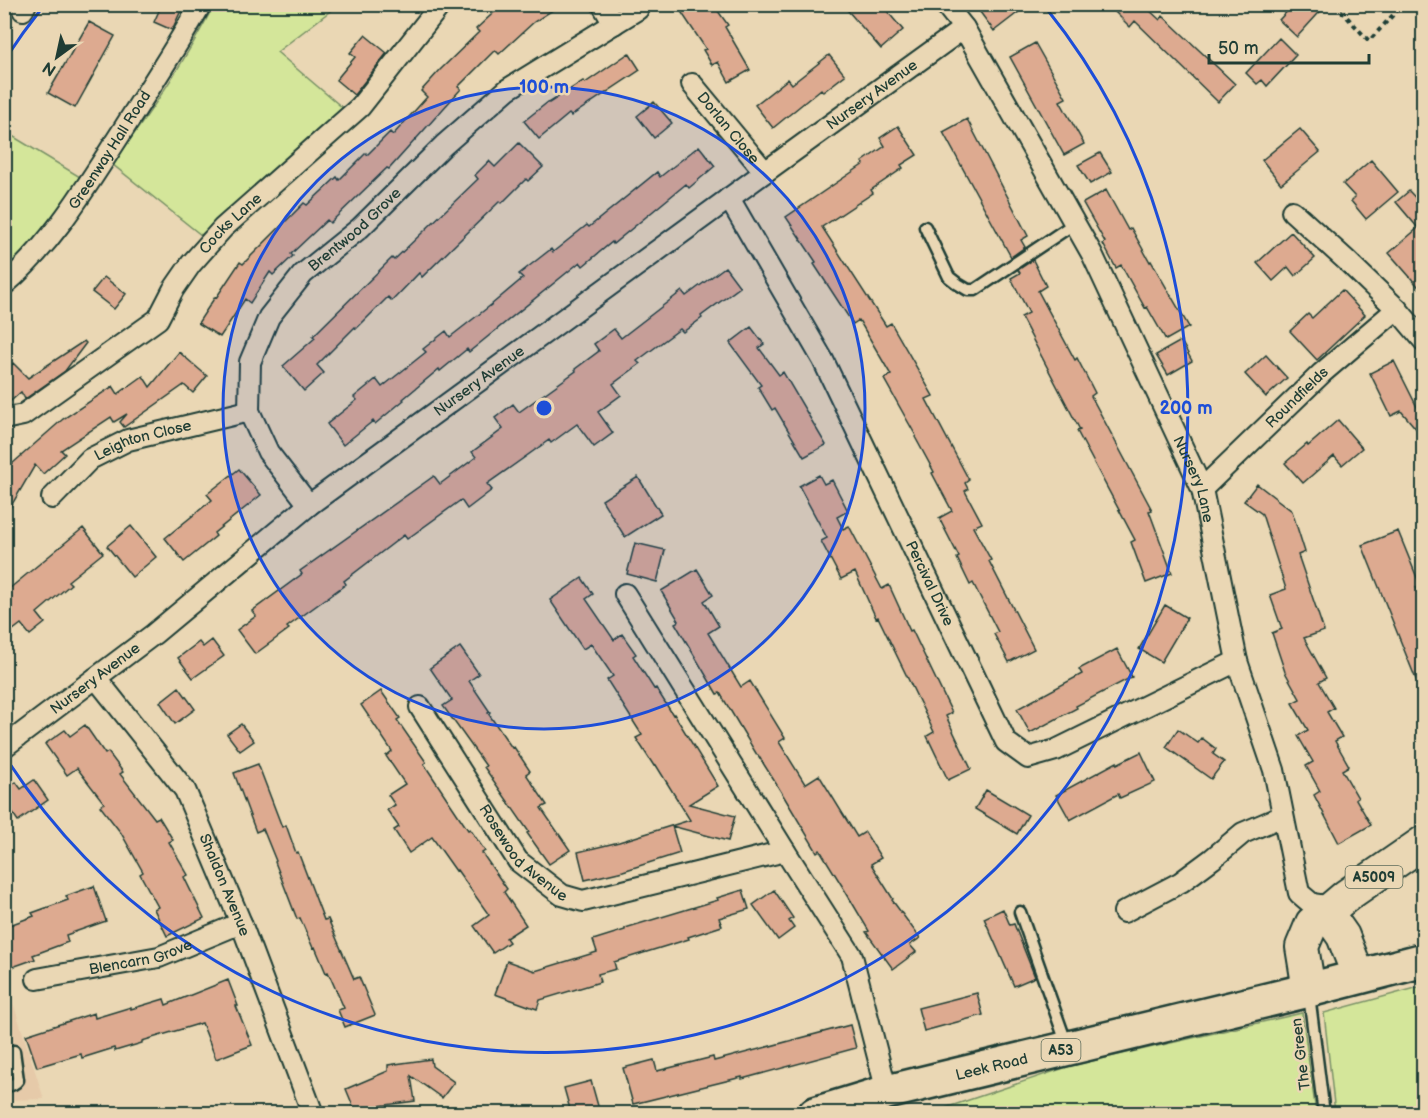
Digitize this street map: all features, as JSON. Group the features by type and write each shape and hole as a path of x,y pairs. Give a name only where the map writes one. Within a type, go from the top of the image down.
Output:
{"highway":[{"name":"A53","path":"1309,990 1424,960"},
{"name":"Leek Road","path":"814,1113 887,1092 1309,990"}],"main road":[{"name":"A5009","path":"1309,990 1302,947 1312,923 1331,911 1346,896 1424,842"},
{"path":"1331,911 1359,977"}],"street":[{"name":"Greenway Hall Road","path":"4,285 21,272 59,227 179,42 201,4"},
{"name":"Cocks Lane","path":"4,434 14,417 158,319 172,290 191,264 223,228 360,107 441,4"},
{"path":"602,4 614,24"},
{"name":"Nursery Lane","path":"945,4 964,28 1092,254 1202,489 1237,661 1274,770 1299,893 1312,904 1331,911"},
{"name":"Brentwood Grove","path":"309,505 268,452 249,411 250,362 269,317 303,274 360,228 444,146 508,88 638,9"},
{"name":"Nursery Avenue","path":"4,747 154,634 309,505 964,28"},
{"name":"Dorlan Close","path":"692,84 765,172"},
{"name":"Percival Drive","path":"729,198 823,360 1006,742 1028,758 1056,750 1237,661"},
{"path":"1292,211 1397,309 1424,341"},
{"name":"Roundfields","path":"1202,489 1322,373 1397,309"},
{"name":"Leighton Close","path":"52,498 90,459 128,441 249,411"},
{"path":"625,594 852,956 887,1092"},
{"name":"Shaldon Avenue","path":"96,678 185,790 242,923 314,1113"},
{"name":"Rosewood Avenue","path":"420,707 518,861 562,895 583,901 785,851"},
{"path":"1124,912 1181,882 1244,833 1283,816"},
{"name":"Blencarn Grove","path":"37,979 159,957 242,923"}],"lane":[{"path":"926,227 949,277 968,290 975,290 1075,223"},
{"path":"1020,912 1068,1048"},
{"name":"The Green","path":"1309,990 1324,1113"},
{"path":"4,1086 12,1085 18,1080 14,1051"}],"path":[{"path":"1335,4 1369,41 1403,4"}],"shaded area":[{"path":"5,978 44,1099 5,1100"}],"green space":[{"path":"214,5 338,5 277,52 344,109 201,235 112,164 166,87"},
{"path":"4,131 85,180 45,230 4,275"},
{"path":"1423,986 1423,1113 1335,1113 1324,1013"},
{"path":"1302,1013 1316,1113 930,1113 1070,1066"}],"building":[{"path":"162,4 184,4 172,30 154,22"},
{"path":"503,4 562,4 534,22 499,54 495,50 458,87 461,89 389,169 387,168 330,223 327,220 291,254 293,256 273,275 270,272 250,303 245,299 220,337 198,323 240,262 243,264 304,203 307,205 337,177 339,180 390,132 393,135 427,97 421,91 479,32 476,29"},
{"path":"676,4 713,4 728,25 725,27 750,70 729,82 718,62 712,65 703,50 706,49"},
{"path":"842,4 881,4 903,30 881,49"},
{"path":"974,4 1029,4 994,31"},
{"path":"1107,4 1152,4 1148,9 1160,20 1163,16 1235,84 1218,102 1135,21 1130,27"},
{"path":"1294,4 1327,4 1297,37 1279,20"},
{"path":"89,22 115,36 75,108 48,93"},
{"path":"365,35 387,53 354,95 336,80 355,57 350,53"},
{"path":"1279,38 1296,55 1267,86 1262,80 1257,84 1246,73"},
{"path":"1035,43 1066,98 1060,101 1084,144 1064,155 1010,57"},
{"path":"629,53 640,70 571,116 569,114 539,139 524,121 548,102 583,81 585,83"},
{"path":"829,55 845,75 823,92 821,89 773,128 755,105 788,79 792,84"},
{"path":"654,102 672,123 654,138 637,116"},
{"path":"967,119 1028,236 1021,240 1025,247 1011,257 943,132"},
{"path":"898,126 917,155 901,165 903,168 871,190 873,193 822,227 886,326 891,323 933,396 926,399 969,480 965,483 968,489 965,491 982,523 973,527 1034,649 1009,662 994,634 998,632 973,583 970,585 939,518 952,511 916,436 884,379 891,375 859,320 853,324 786,217 864,164 862,162 885,146 880,138"},
{"path":"1300,129 1320,152 1281,184 1262,160"},
{"path":"519,143 543,167 528,181 526,179 502,203 500,201 422,277 419,273 392,301 388,297 356,329 355,327 317,365 324,373 304,391 283,366 315,338 313,336 392,258 394,260 478,179 475,175 489,161 495,167"},
{"path":"699,146 715,166 689,188 686,184 583,266 580,262 469,352 467,349 440,371 439,369 375,424 373,421 343,445 327,424 357,400 354,397 376,379 382,387 426,352 423,349 446,331 450,337 491,305 523,278 519,274 551,249 553,252 587,225 589,227 657,172 660,177"},
{"path":"1100,153 1112,172 1090,184 1078,165"},
{"path":"1371,160 1398,192 1366,219 1351,201 1355,197 1343,184"},
{"path":"1106,190 1128,230 1131,228 1189,327 1166,340 1121,265 1116,268 1103,244 1105,242 1083,203"},
{"path":"1409,191 1424,207 1424,293 1389,253 1418,228 1396,202"},
{"path":"1291,232 1315,258 1295,276 1288,267 1273,281 1257,263"},
{"path":"1033,260 1046,286 1038,291 1075,360 1077,358 1095,393 1091,396 1152,510 1149,511 1172,573 1146,583 1131,542 1135,540 1077,431 1080,430 1021,317 1029,313 1011,278 1020,273 1018,270"},
{"path":"725,267 740,287 683,332 680,329 637,361 640,364 613,384 621,395 598,412 613,433 594,447 577,424 551,443 549,440 487,484 492,490 467,509 461,500 407,539 404,535 344,581 346,584 287,627 289,629 255,654 237,630 256,616 252,611 302,574 300,571 434,476 440,484 476,457 472,452 503,429 495,418 513,404 519,412 576,371 575,369 599,351 594,344 614,329 621,338 682,291 686,296"},
{"path":"104,277 126,294 114,309 92,292"},
{"path":"1342,290 1365,315 1317,360 1290,331 1308,314 1312,318"},
{"path":"751,327 764,344 759,348 779,375 783,372 826,445 804,457 775,408 772,410 758,387 761,385 730,343"},
{"path":"84,341 86,343 65,371 25,399 21,392 4,407 4,372 13,363 28,378"},
{"path":"1181,341 1192,361 1168,375 1156,355"},
{"path":"179,352 207,376 193,393 184,385 124,427 120,422 127,414 114,422 111,417 61,450 65,454 43,474 35,465 4,518 4,471 63,419 113,386 118,394 143,376 150,387"},
{"path":"1266,355 1287,378 1266,397 1245,374"},
{"path":"1394,361 1424,421 1424,438 1401,411 1391,416 1370,373"},
{"path":"1338,420 1362,448 1342,465 1334,456 1303,483 1285,463"},
{"path":"239,469 261,495 214,533 216,536 184,562 165,538 212,500 207,494"},
{"path":"819,475 824,484 832,480 848,511 837,517 843,529 849,526 882,589 889,585 952,713 946,716 971,769 948,780 927,736 934,732 855,572 841,579 821,541 827,538 799,486"},
{"path":"638,477 661,514 625,537 602,500"},
{"path":"1257,484 1292,511 1305,552 1298,555 1324,631 1304,638 1326,678 1319,682 1334,708 1327,712 1342,737 1335,741 1349,766 1342,770 1371,825 1339,843 1314,795 1320,791 1306,766 1313,762 1298,736 1308,730 1292,703 1300,699 1285,672 1272,633 1282,629 1270,595 1286,589 1262,514 1244,501"},
{"path":"131,526 156,557 132,577 107,546"},
{"path":"83,528 103,553 68,581 71,584 37,613 45,623 30,635 21,624 4,637 4,593"},
{"path":"1398,531 1420,585 1416,587 1424,605 1423,697 1362,545"},
{"path":"635,543 665,550 657,582 627,574"},
{"path":"697,569 713,595 704,601 719,626 708,633 741,687 750,681 785,738 779,742 805,784 819,775 857,837 865,832 881,858 871,864 892,900 920,938 910,945 916,952 893,969 866,932 869,931 820,850 817,852 675,623 679,621 661,591"},
{"path":"582,578 593,594 586,599 614,640 622,634 636,654 633,656 654,689 656,688 674,714 718,786 689,804 735,816 728,841 672,826 680,853 585,880 578,852 690,820 656,765 654,766 636,738 642,735 607,680 613,676 591,644 583,649 550,600"},
{"path":"1165,605 1187,618 1161,662 1139,649"},
{"path":"212,640 224,656 193,678 178,658 199,642 203,647"},
{"path":"460,647 479,674 469,681 490,712 488,713 530,771 526,774 547,805 541,808 570,850 549,864 484,767 486,766 443,706 452,700 430,668"},
{"path":"1117,649 1132,677 1030,733 1017,709 1082,674 1079,669"},
{"path":"179,687 195,709 175,724 160,702"},
{"path":"381,691 400,718 397,720 426,762 424,764 468,830 470,829 485,851 482,853 507,889 504,892 526,925 506,938 509,942 493,953 474,926 489,915 432,837 409,853 394,830 399,827 387,810 395,805 388,795 405,784 386,756 392,751 361,705"},
{"path":"241,724 254,741 240,751 227,734"},
{"path":"85,725 105,754 108,752 123,772 120,774 155,819 159,817 173,840 169,842 188,875 184,877 204,918 167,936 154,909 158,907 140,874 143,872 121,833 100,806 104,803 77,768 67,775 45,744 65,730 70,736"},
{"path":"1178,729 1198,743 1202,738 1216,749 1213,754 1224,762 1211,779 1166,747"},
{"path":"1141,752 1155,782 1120,798 1118,794 1070,820 1056,795 1117,762 1117,764"},
{"path":"258,764 282,827 286,825 296,853 298,852 324,920 328,919 354,979 359,977 375,1015 345,1027 338,1010 344,1008 300,918 297,919 263,829 256,832 234,773"},
{"path":"34,780 48,800 18,821 12,812 4,818 4,791 16,782 21,789"},
{"path":"986,790 1028,815 1017,834 975,809"},
{"path":"94,886 106,921 66,935 68,942 33,955 35,959 4,970 4,927 34,916 32,913 68,900 66,896"},
{"path":"743,890 749,909 719,918 722,926 688,937 689,939 614,962 616,969 598,974 600,982 540,1000 537,1009 495,994 507,961 535,971 597,952 593,940"},
{"path":"774,890 793,918 789,921 794,928 778,940 753,905"},
{"path":"1003,909 1010,925 1014,924 1035,977 1014,986 984,918"},
{"path":"228,980 252,1045 216,1059 202,1023 115,1051 114,1048 82,1058 81,1054 37,1067 26,1035 94,1013 95,1018 164,999 166,1005"},
{"path":"977,993 983,1015 924,1031 918,1008"},
{"path":"850,1025 856,1048 742,1079 742,1077 633,1104 623,1068 654,1060 657,1071 713,1057 714,1061"},
{"path":"431,1059 432,1066 454,1082 442,1098 411,1076 415,1101 378,1106 381,1113 356,1113 346,1089 388,1071 388,1065"},
{"path":"591,1081 600,1113 571,1113 564,1088"}]}
